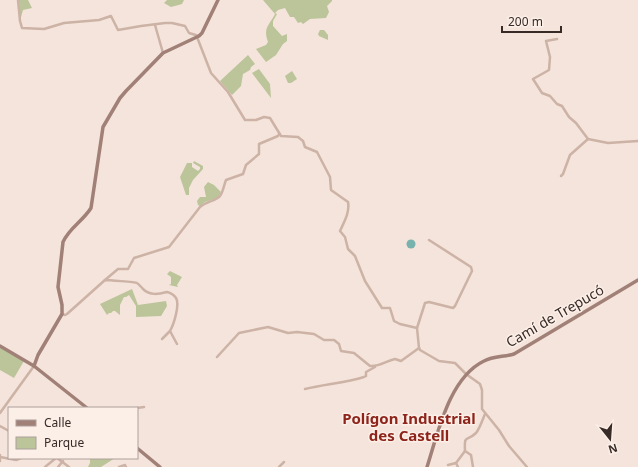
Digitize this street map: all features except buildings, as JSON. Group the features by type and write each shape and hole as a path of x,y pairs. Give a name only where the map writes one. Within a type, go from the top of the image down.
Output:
{"main road":[{"path":"34,366 38,355 62,314 62,305 58,287 63,242 66,236 91,208 103,127 126,91 163,53 198,37 204,30 218,0"},
{"name":"Camí de Trepucó","path":"427,467 448,403 466,374 471,369 485,360 514,354 638,280"},
{"path":"0,346 34,366 86,407"},
{"path":"138,449 160,467"}],"street":[{"path":"18,0 22,28 44,29 68,23 99,20 111,16 118,30 172,23 180,24 186,28 189,34 198,37 211,72 228,92 245,120 256,120 267,117 270,118 281,136 298,136 303,141 305,147 317,152 330,177 331,190 348,202 349,205 346,220 340,231 345,237 348,249 355,256 365,281 382,308 390,308 394,322 417,328"},
{"path":"155,25 163,53"},
{"path":"557,39 546,41 550,57 549,70 533,79 542,93 550,96 557,104 562,106 568,117 576,123 588,139 608,143 638,141"},
{"path":"62,314 67,314 118,270 128,269 134,258 169,247 200,207 221,195 226,180 243,174 246,165 259,154 259,144 278,136 279,134"},
{"path":"561,176 570,155 588,139"},
{"path":"429,240 471,267 472,270 455,306 451,308 427,302 417,328 419,348 439,362 455,363 466,374 480,384 482,409 499,430 509,446 527,467"},
{"path":"106,280 120,282 132,281 137,283 148,293 160,294 167,292 174,296 177,302 173,326 162,339"},
{"path":"217,357 239,333 268,327 288,333 297,332 314,334 324,340 334,340 339,344 341,351 354,353 370,366 376,366"},
{"path":"170,331 177,344"},
{"path":"305,389 364,377 366,376 366,372 376,366 395,359 401,361 419,348"},
{"path":"0,413 34,366"},
{"path":"138,408 144,407"},
{"path":"448,465 456,463 465,450 465,441 467,437 475,434 485,414"},
{"path":"465,450 471,455 473,467"},
{"path":"0,456 0,461"},
{"path":"45,467 55,459"},
{"path":"58,459 69,467"},
{"path":"58,467 63,461"},
{"path":"279,467 284,462"},
{"path":"456,463 458,467"},
{"path":"119,467 125,465 126,467"}],"green space":[{"path":"19,0 28,0 32,8 23,10 20,21"},
{"path":"167,0 184,0 182,4 171,7 164,3"},
{"path":"263,0 332,1 327,6 329,12 326,18 310,19 303,24 301,22 298,23 294,17 290,17 285,8 278,10 275,13 277,14 273,21 273,26 282,36 287,34 287,41 283,44 276,55 266,62 256,49 266,45 268,42 266,30 275,14"},
{"path":"320,30 324,30 328,35 328,40 319,36 318,34"},
{"path":"248,55 255,64 250,70 243,74 241,86 232,95 220,81"},
{"path":"259,69 270,84 271,98 252,73"},
{"path":"292,71 297,79 291,83 288,83 285,76"},
{"path":"194,161 203,166 203,169 193,180 189,188 189,195 186,195 180,177 187,163 192,163 192,167 198,171 200,169 200,167 193,163"},
{"path":"208,182 214,185 221,192 218,198 205,202 200,206 198,205 197,201 200,197 206,197 204,187"},
{"path":"170,271 182,277 177,285 178,287 169,285 171,284 171,277 167,274"},
{"path":"132,289 138,305 166,301 167,306 161,316 136,317 136,306 129,295 124,297 120,305 120,315 113,311 107,315 100,304"},
{"path":"0,347 24,361 14,378 0,370"},
{"path":"90,459 113,459 101,467 88,467"}],"water":[{"path":"411,239 416,244 411,249 406,244"}],"district":[{"name":"Polígon Industrial des Castell","path":"409,428"}]}
